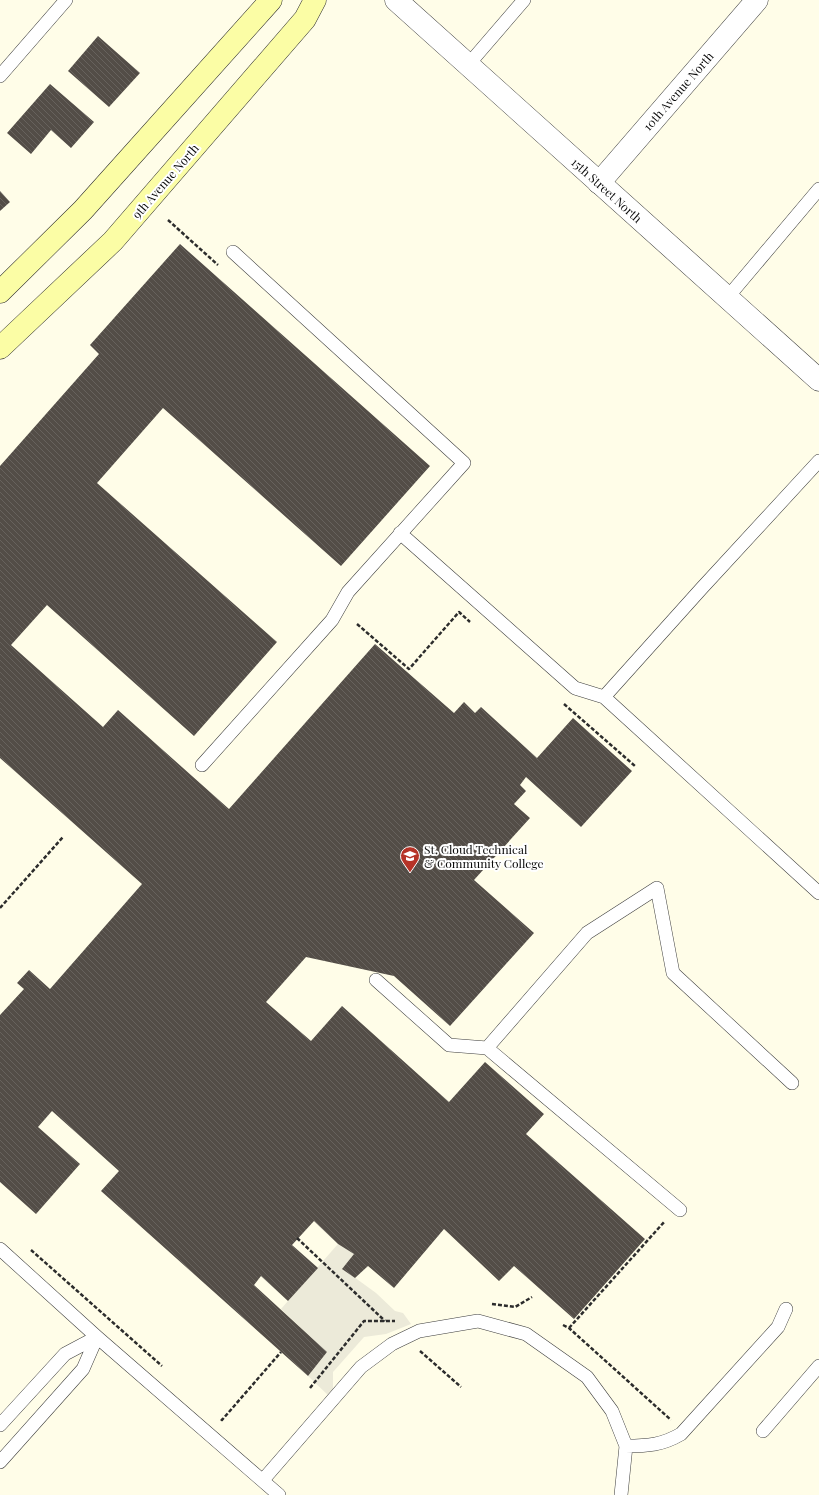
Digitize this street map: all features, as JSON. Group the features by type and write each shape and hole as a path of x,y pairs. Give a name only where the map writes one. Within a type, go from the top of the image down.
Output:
{"main road":[{"path":"0,292 83,210 271,0"},
{"name":"9th Avenue North","path":"0,348 113,241 305,19 315,0"}],"street":[{"name":"15th Street North","path":"396,0 819,380"},
{"name":"10th Avenue North","path":"599,183 757,0"}],"lane":[{"path":"0,76 66,0"},
{"path":"468,65 524,0"},
{"path":"727,298 819,189"},
{"path":"202,765 332,620 348,592 464,462 233,252"},
{"path":"604,697 706,583 819,461"},
{"path":"400,533 574,688 604,697 819,892"},
{"path":"487,1048 587,933 657,888 673,973 792,1082"},
{"path":"376,980 449,1045 487,1048 680,1210"},
{"path":"0,1249 97,1337 279,1495"},
{"path":"626,1446 647,1446 667,1442 681,1434 778,1327 786,1309"},
{"path":"263,1480 361,1367 372,1357 392,1344 419,1331 478,1321 526,1334 587,1377 612,1411 626,1446 621,1495"},
{"path":"0,1425 65,1354 97,1337"},
{"path":"0,1462 84,1369 97,1337"},
{"path":"763,1430 819,1366"}],"path":[{"path":"357,624 409,669 459,612 476,627"},
{"path":"562,703 600,734 635,766"},
{"path":"600,734 603,731"},
{"path":"0,908 63,838"},
{"path":"569,1328 665,1221"},
{"path":"298,1238 385,1321"},
{"path":"31,1249 164,1368"},
{"path":"563,1325 569,1328 674,1423"},
{"path":"419,1350 461,1387"},
{"path":"216,1415 222,1420 280,1352"}],"shaded area":[{"path":"338,1244 354,1254 343,1269 376,1293 395,1311 403,1313 411,1324 386,1334 364,1337 333,1372 333,1389 329,1396 308,1376 327,1352 281,1309"}],"building":[{"path":"98,36 140,73 109,107 68,71"},
{"path":"50,84 94,122 71,148 51,130 31,154 7,133"},
{"path":"0,191 10,202 0,211"},
{"name":"St. Cloud Technical & Community College","path":"180,244 430,466 341,566 163,408 97,483 277,642 194,736 47,605 11,645 103,727 118,710 229,809 375,644 454,713 464,702 475,713 481,707 537,758 573,718 632,771 581,827 526,777 520,785 526,791 514,804 530,818 474,880 534,933 450,1026 394,976 306,957 266,1002 311,1041 342,1006 449,1102 485,1062 544,1114 526,1134 645,1239 574,1319 514,1266 499,1281 444,1229 394,1288 368,1266 355,1278 342,1269 354,1254 338,1244 314,1221 292,1245 318,1268 288,1301 261,1276 254,1285 327,1352 308,1376 101,1191 119,1171 52,1111 38,1127 80,1164 36,1214 0,1182 0,1015 24,989 17,983 29,970 50,989 142,884 0,758 0,466 99,354 90,345"}],"place":[{"name":"St. Cloud Technical & Community College","path":"410,873"}]}
